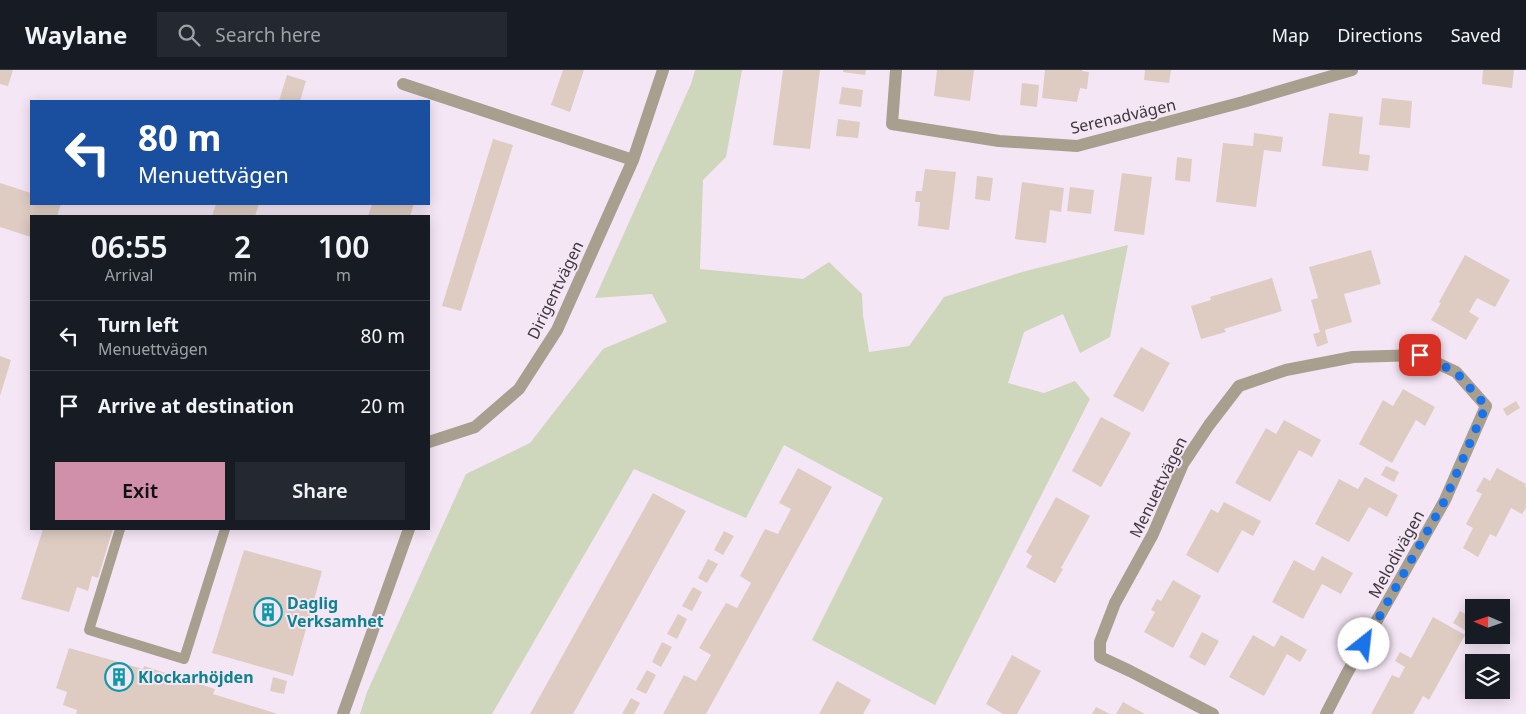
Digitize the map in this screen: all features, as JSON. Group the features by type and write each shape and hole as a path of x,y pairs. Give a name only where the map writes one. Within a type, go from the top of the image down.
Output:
{"street":[{"name":"Dirigentvägen","path":"430,442 475,427 518,389 557,330 633,160 663,70"},
{"name":"Serenadvägen","path":"896,70 892,124 999,141 1077,146 1243,102 1352,70"},
{"path":"402,84 633,160"},
{"name":"Menuettvägen","path":"1213,714 1100,657 1100,642 1114,603 1153,534 1184,464 1208,425 1239,386 1286,370 1353,357 1420,355 1456,372 1486,406"},
{"name":"Melodivägen","path":"1326,714 1445,500 1486,406"},
{"path":"343,714 409,530"}],"lane":[{"path":"120,530 89,630 184,659 225,530"}],"green space":[{"path":"695,70 742,70 726,157 703,180 700,269 803,279 829,262 862,294 863,315 869,352 909,346 944,297 1022,272 1128,245 1110,337 1080,353 1063,314 1024,332 1008,383 1044,393 1075,381 1090,399 935,705 812,640 883,498 784,445 746,518 634,469 492,714 360,714 367,692 466,474 530,443 603,349 667,322 652,294 595,298 691,84"}],"building":[{"path":"0,70 13,70 8,86 0,84"},
{"path":"563,70 584,70 570,112 551,105"},
{"path":"783,70 820,70 810,149 773,145"},
{"path":"843,70 866,70 865,75 843,72"},
{"path":"937,70 974,70 970,101 934,96"},
{"path":"1045,70 1082,70 1089,72 1087,89 1080,88 1077,102 1042,98"},
{"path":"1145,70 1171,70 1169,83 1144,80"},
{"path":"1483,70 1514,70 1512,88 1482,84"},
{"path":"287,75 306,81 300,100 279,100"},
{"path":"1022,83 1039,85 1037,107 1020,105"},
{"path":"842,87 863,90 861,107 839,104"},
{"path":"1382,98 1412,101 1410,128 1379,125"},
{"path":"1329,113 1363,117 1359,154 1370,155 1368,171 1322,166"},
{"path":"838,119 860,122 858,138 836,136"},
{"path":"1254,133 1283,137 1281,152 1264,150 1256,207 1216,202 1223,143 1253,146"},
{"path":"493,139 513,145 461,311 442,306"},
{"path":"1177,157 1192,159 1190,182 1175,180"},
{"path":"925,169 956,172 949,230 918,226 920,202 915,202 916,191 922,191"},
{"path":"1122,173 1152,177 1144,235 1114,231"},
{"path":"977,176 993,178 990,201 975,199"},
{"path":"1022,182 1064,188 1061,212 1050,210 1046,243 1015,239"},
{"path":"0,183 30,193 30,205 61,205 57,215 30,215 30,237 0,227"},
{"path":"1070,187 1094,190 1091,214 1067,211"},
{"path":"216,205 259,205 255,215 212,215"},
{"path":"372,205 414,205 410,215 368,215"},
{"path":"1371,250 1381,284 1344,294 1352,322 1325,330 1328,343 1317,347 1313,334 1320,332 1311,300 1318,298 1309,267"},
{"path":"1465,255 1510,280 1495,307 1477,298 1469,312 1479,318 1466,340 1431,320"},
{"path":"1272,278 1282,311 1224,329 1226,332 1201,339 1191,306 1211,300 1210,297"},
{"path":"1141,347 1170,363 1143,412 1113,396"},
{"path":"0,356 11,360 0,396"},
{"path":"1403,389 1435,407 1425,426 1416,420 1392,463 1359,444 1383,400 1393,406"},
{"path":"1516,401 1520,408 1507,416 1503,409"},
{"path":"1101,417 1131,433 1101,487 1072,471"},
{"path":"1284,420 1321,440 1312,457 1299,450 1270,502 1235,483 1266,428 1276,434"},
{"path":"1386,466 1399,472 1394,482 1381,475"},
{"path":"798,468 832,487 706,714 663,714 684,675 696,681 711,655 699,648 726,603 737,608 751,583 740,576 765,529 778,534 791,509 779,503"},
{"path":"1497,468 1526,484 1526,508 1522,514 1511,508 1496,537 1490,534 1478,557 1463,548 1473,528 1466,524 1482,494 1476,491 1484,477 1490,481"},
{"path":"1365,477 1398,495 1387,517 1369,507 1349,542 1315,524 1339,479 1358,489"},
{"path":"653,493 686,511 573,714 530,714"},
{"path":"1056,497 1090,516 1061,568 1063,569 1055,583 1026,567 1032,556 1026,552"},
{"path":"1224,502 1261,521 1253,536 1242,530 1218,573 1186,555 1211,509 1218,513"},
{"path":"43,530 113,530 98,578 92,576 88,591 77,587 69,612 21,599"},
{"path":"724,531 734,536 723,555 714,550"},
{"name":"Daglig Verksamhet","path":"244,550 322,571 293,676 212,653"},
{"path":"1322,556 1353,573 1341,594 1322,584 1303,619 1272,602 1294,560 1314,571"},
{"path":"708,559 718,564 707,583 698,578"},
{"path":"1173,580 1201,596 1173,648 1144,632 1155,612 1151,610 1157,599 1161,601"},
{"path":"693,587 702,592 692,611 682,606"},
{"path":"1460,611 1465,614 1465,630 1453,623"},
{"path":"678,614 687,619 677,639 667,634"},
{"path":"1433,617 1465,635 1429,700 1423,696 1413,714 1371,714 1392,675 1399,678 1405,667 1395,661 1400,652 1411,658"},
{"path":"1202,632 1219,641 1205,666 1189,657"},
{"path":"1253,635 1274,647 1281,635 1307,650 1300,662 1287,654 1264,696 1229,677"},
{"path":"662,642 672,647 661,667 652,662"},
{"name":"Klockarhöjden","path":"69,648 143,669 144,666 215,689 213,694 278,714 76,714 77,710 63,705 67,692 56,688"},
{"path":"1012,655 1041,671 1017,714 1003,714 986,704"},
{"path":"647,670 656,675 646,694 636,689"},
{"path":"273,677 287,681 284,694 270,691"},
{"path":"837,681 871,700 863,714 819,714"},
{"path":"631,698 640,703 634,714 622,714"},
{"path":"1123,702 1145,714 1116,714"},
{"path":"1096,707 1110,714 1092,714"}],"place":[{"name":"Daglig Verksamhet","path":"268,612"},
{"name":"Klockarhöjden","path":"119,677"}],"route":[{"path":"1364,644 1445,500 1486,406 1456,372 1420,355"}]}
